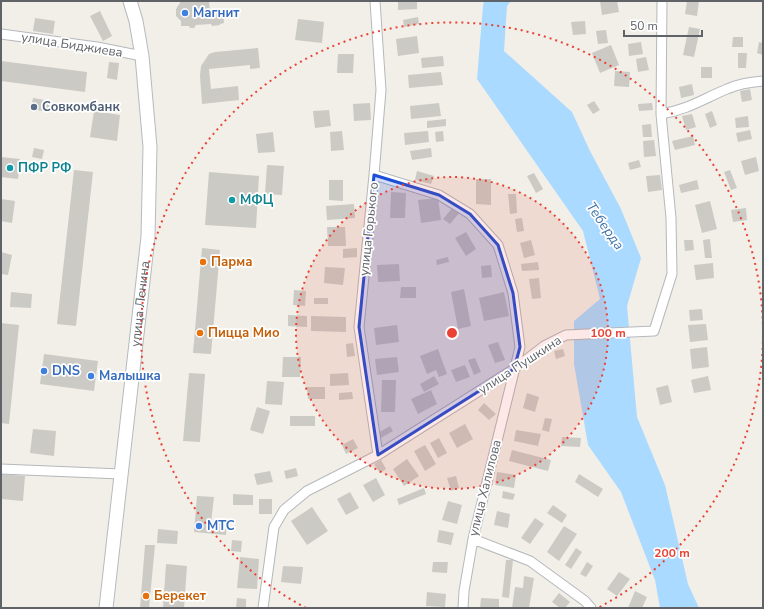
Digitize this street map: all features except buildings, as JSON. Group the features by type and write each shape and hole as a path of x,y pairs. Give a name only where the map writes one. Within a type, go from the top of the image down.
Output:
{"main road":[{"name":"улица Ленина","path":"106,608 148,237 150,147 142,56 136,21 130,1"}],"street":[{"name":"улица Горького","path":"375,1 381,90 359,327 378,455"},
{"name":"улица Пушкина","path":"263,608 274,527 284,510 307,491 378,455 514,369 544,346 566,335 654,331 672,274 670,218 661,114 662,1"},
{"name":"улица Биджиева","path":"1,34 97,47 142,56"},
{"path":"661,114 685,109 728,88 763,80"},
{"name":"улица Халилова","path":"374,175 439,194 470,214 498,245 513,293 520,347 473,539 463,608"},
{"path":"1,469 121,474"},
{"path":"473,539 530,561 585,601 591,608"}],"highlighted area":[{"path":"374,175 439,195 470,214 498,245 513,293 520,347 514,369 378,455 359,327"}],"water":[{"name":"Теберда","path":"484,1 511,1 507,6 504,51 572,112 590,151 621,209 641,258 627,306 637,417 665,485 688,584 699,608 660,608 655,580 621,492 588,445 574,364 574,321 600,299 583,231 477,79"}],"place":[{"name":"Магнит","path":"185,13"},
{"name":"Совкомбанк","path":"34,107"},
{"name":"ПФР РФ","path":"10,168"},
{"name":"МФЦ","path":"232,200"},
{"name":"Парма","path":"203,262"},
{"name":"Пицца Мио","path":"200,333"},
{"name":"DNS","path":"44,371"},
{"name":"Малышка","path":"91,376"},
{"name":"МТС","path":"199,526"},
{"name":"Берекет","path":"146,596"}]}
